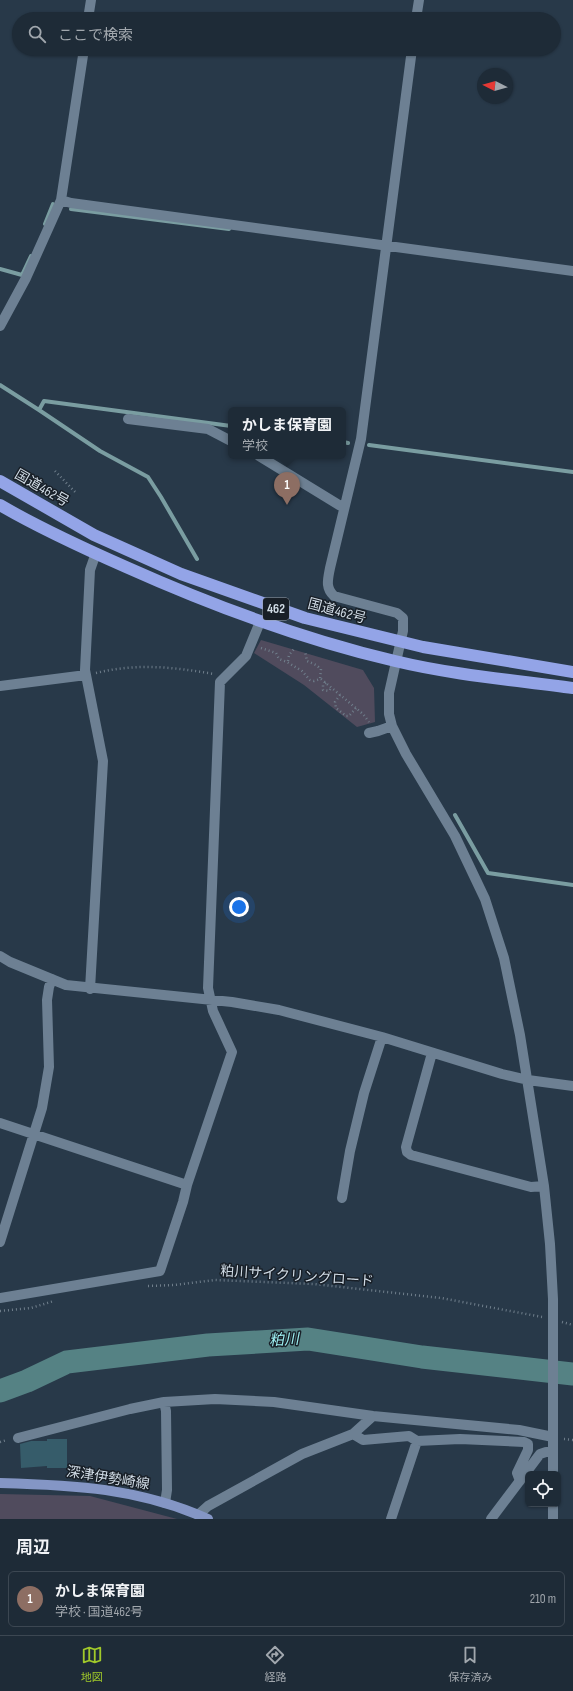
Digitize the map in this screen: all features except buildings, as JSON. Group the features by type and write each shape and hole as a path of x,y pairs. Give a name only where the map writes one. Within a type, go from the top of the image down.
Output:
{"highway":[{"name":"国道462号","path":"0,481 94,535 182,574 305,618 401,642 573,672"},
{"name":"462","path":"0,505 58,537 172,588 260,622 296,634 396,661 467,674 573,688"}],"main road":[{"name":"深津伊勢崎線","path":"0,1483 92,1487 144,1497 164,1503 198,1517"}],"street":[{"path":"89,12 91,0"},
{"path":"417,12 419,0"},
{"path":"0,326 26,278 61,200 66,178 83,56"},
{"path":"411,56 360,439 329,574 328,590 334,596 397,613 403,618 404,625 401,642 389,693 389,714 392,726 406,754 455,836 485,899 494,925 510,985 528,1080 544,1186 557,1323 556,1436 554,1471"},
{"path":"61,200 71,203 573,271"},
{"path":"128,419 208,429 228,439"},
{"path":"264,459 344,507"},
{"path":"90,989 103,761 86,675 90,570 96,553"},
{"path":"0,1298 160,1271 183,1202 187,1185 232,1052 212,1011 208,988 220,682 246,656 260,622"},
{"path":"0,686 86,675"},
{"path":"370,728 378,731 392,726"},
{"path":"0,956 66,985 90,989 245,1004 279,1010 382,1037 502,1074 528,1080 573,1086"},
{"path":"0,1242 42,1108 49,1067 47,1000 52,979"},
{"path":"342,1198 350,1151 364,1093 382,1037"},
{"path":"432,1052 406,1147 407,1152 411,1155 496,1179 531,1187 544,1186"},
{"path":"0,1123 187,1185"},
{"path":"18,1438 130,1409 164,1402 244,1399 373,1416 519,1430 556,1436"},
{"path":"164,1402 166,1411 167,1474 167,1490 164,1503"},
{"path":"198,1517 208,1506 302,1454 353,1434 373,1416"},
{"path":"353,1434 363,1440 409,1436 417,1441 460,1439 524,1442 528,1444 528,1450 516,1473 520,1481"},
{"path":"391,1519 417,1441"},
{"path":"491,1519 540,1454 554,1452"},
{"path":"553,1507 553,1519"}],"path":[{"path":"55,471 77,494"},
{"path":"263,644 260,649 276,653 279,659 302,671 310,680 314,681 320,679"},
{"path":"288,661 294,648"},
{"path":"304,651 307,660 321,670 320,679"},
{"path":"86,675 107,670 147,666 177,667 214,674 224,678"},
{"path":"320,679 363,714 370,728"},
{"path":"326,683 323,685 323,690 329,691 331,688"},
{"path":"340,695 334,704 346,716 349,716 356,708"},
{"name":"粕川サイクリングロード","path":"141,1286 174,1285 215,1280 314,1284 441,1298 545,1318"},
{"path":"0,1311 31,1308 60,1300"},
{"path":"557,1323 573,1325"},
{"path":"556,1436 573,1440"}],"shaded area":[{"path":"261,640 363,670 374,688 375,722 357,727 304,685 254,653"},
{"path":"0,1494 90,1496 177,1519 0,1519"}],"waterway":[{"path":"45,224 53,204"},
{"path":"71,209 229,229"},
{"path":"0,269 22,275 31,256"},
{"path":"0,385 39,410 44,401 228,426"},
{"path":"39,410 100,451 148,477 197,559"},
{"path":"369,445 573,472"},
{"path":"455,815 488,873 573,885"},
{"name":"粕川","path":"0,1391 27,1381 67,1362 208,1345 308,1339 422,1357 573,1374"}],"place":[{"name":"かしま保育園","path":"287,505"}]}
